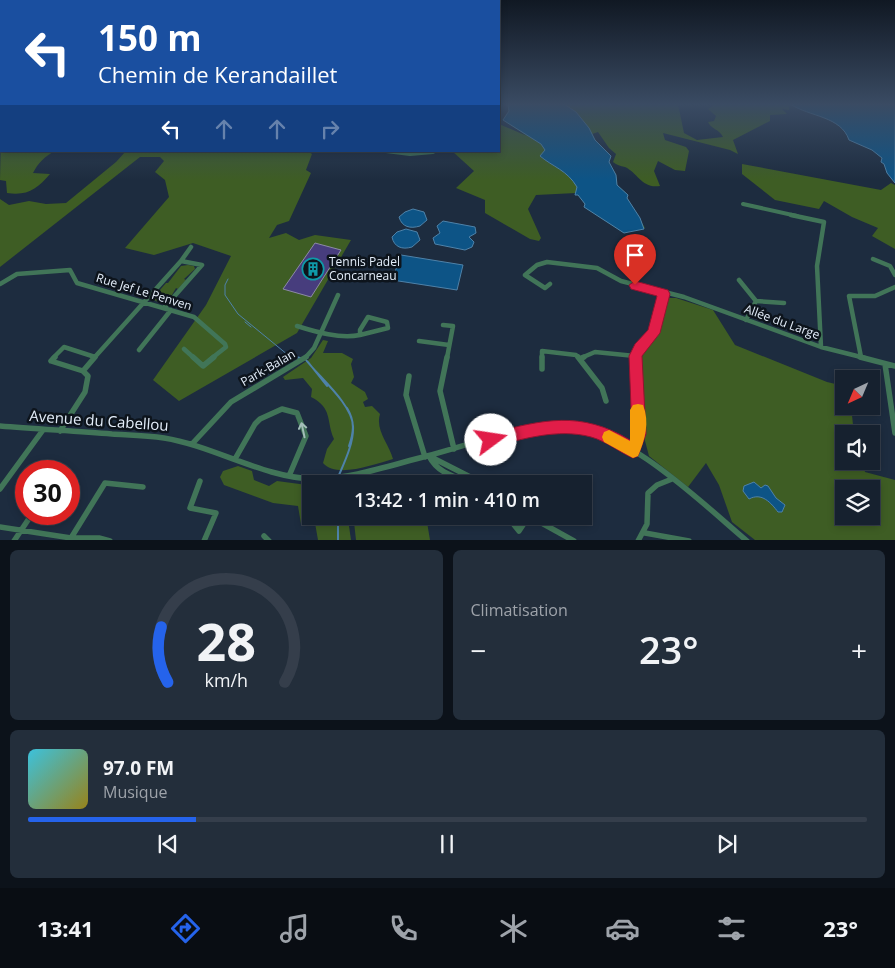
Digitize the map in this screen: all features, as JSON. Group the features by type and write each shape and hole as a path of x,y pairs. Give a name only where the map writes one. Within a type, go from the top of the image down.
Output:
{"street":[{"path":"394,152 410,154 433,152"},
{"path":"744,204 824,222 817,266 821,347"},
{"path":"83,371 144,303 190,247"},
{"path":"873,259 893,268 895,276"},
{"path":"164,308 202,265 181,260"},
{"name":"Allée du Large","path":"550,284 545,288 525,275 537,264 547,262 597,268 621,281 664,294 684,297 821,347 895,366"},
{"name":"Rue Jef Le Penven","path":"0,284 17,274 70,270 77,282 194,317 225,344 226,347 203,366 184,349"},
{"path":"739,280 756,301 784,303"},
{"path":"860,357 849,296 875,296 895,287"},
{"path":"633,451 639,434 635,356 639,348 654,333 664,294"},
{"name":"Park-Balan","path":"192,444 213,419 237,397 308,356 322,333 338,295"},
{"path":"746,320 756,301"},
{"path":"138,350 171,310"},
{"path":"297,326 322,333 350,337 360,335 388,328 388,322 368,317 360,330 360,335"},
{"path":"443,324 454,326 440,391 454,449"},
{"path":"419,341 449,345"},
{"path":"60,431 86,392 88,376 83,371 51,361 64,347 95,357"},
{"path":"542,369 542,351 576,355 602,388 606,401"},
{"path":"580,359 595,352 635,356"},
{"path":"886,364 895,433"},
{"path":"409,376 406,394 427,456 438,469 452,475"},
{"path":"235,459 255,424 260,419 282,409 297,412 306,436 289,476"},
{"name":"Avenue du Cabellou","path":"0,426 164,438 192,444 267,471 315,479 343,476 528,430 565,426 592,430 617,441 633,451 672,479 747,540"},
{"path":"0,489 43,430"},
{"path":"427,456 465,475"},
{"path":"638,540 645,533 650,505 648,493 657,485 672,479"},
{"path":"200,481 190,508 216,513 204,540"},
{"path":"71,538 105,483 143,487"},
{"path":"14,540 24,525"},
{"path":"514,525 519,531 523,525"},
{"path":"546,525 574,540"},
{"path":"0,527 71,538 110,540"},
{"path":"645,533 689,540"}],"green space":[{"path":"500,129 511,129 527,136 517,129 683,129 684,133 697,140 723,137 715,129 754,129 733,140 738,154 730,150 663,133 665,140 686,147 689,151 685,171 675,170 658,161 654,171 660,186 644,183 625,167 613,162 616,154 609,148 598,132 592,134 595,140 611,156 609,162 616,175 617,185 628,195 627,198 645,228 624,233 584,207 585,204 578,195 575,195 576,193 536,195 528,209 541,238 539,241 530,239 485,213 485,200 456,188 474,171 453,152 500,152"},
{"path":"1,152 53,152 42,160 33,173 50,174 32,190 14,194 7,193 6,181 0,180"},
{"path":"125,152 309,152 312,154 306,170 311,173 289,221 277,225 269,238 286,233 299,240 315,235 351,240 297,333 179,401 153,380 206,305 231,256 193,243 154,255 125,248 169,197 165,180 155,172 164,161 160,157 140,157 0,267 0,199 9,205 29,201 46,204 66,203 116,162"},
{"path":"742,164 881,190 891,183 895,185 895,249 872,236 878,228 852,217 824,201 819,209 775,200 742,174"},
{"path":"181,266 194,266 195,269 184,279 186,280 178,289 176,288 169,300 160,303 154,300 154,297"},
{"path":"668,298 676,298 713,310 735,345 835,384 835,415 852,415 853,425 835,425 835,470 864,470 865,472 895,480 895,540 755,540 732,522 719,485 706,463 688,487 649,456 644,437 639,367 643,353 656,338 663,306"},
{"path":"323,340 328,341 323,353 342,353 353,359 351,364 354,377 351,383 365,392 368,399 363,402 365,407 372,406 380,414 379,426 393,459 366,467 346,470 329,468 323,463 327,449 334,439 326,410 318,401 311,397 312,389 303,378 285,380 283,377 311,358"},
{"path":"238,466 252,471 254,480 269,486 277,481 302,484 302,524 298,506 273,503 224,485 220,477 223,471"},
{"path":"315,525 349,526 351,540 318,540"},
{"path":"354,525 428,525 430,540 356,540"}],"water":[{"path":"518,129 590,129 595,140 611,156 609,162 616,175 617,185 628,195 627,198 640,218 644,229 624,233 584,207 585,204 578,195 575,195 577,187 573,181 540,156 545,150 541,144"},
{"path":"842,129 895,129 895,183 881,162 882,158 872,150 849,140"},
{"path":"413,209 424,212 427,220 420,226 407,226 402,223 399,217"},
{"path":"443,221 475,227 476,233 469,237 474,242 472,247 465,250 435,244 433,238 440,233 437,226"},
{"path":"406,229 417,232 420,240 412,247 402,248 395,243 392,237 397,232"},
{"path":"401,255 463,265 457,290 392,280"},
{"path":"754,482 761,488 765,485 768,486 776,498 785,505 782,512 778,512 766,499 754,497 749,499 743,491 744,486"}],"building":[{"name":"Tennis Padel Concarneau","path":"315,243 341,250 311,297 283,289"}],"waterway":[{"path":"228,279 225,285 225,295 238,314 288,355 300,358"},
{"path":"245,322 251,327"},
{"path":"306,360 309,364"},
{"path":"309,364 341,400 352,422"},
{"path":"309,364 327,386"},
{"path":"347,408 352,422"},
{"path":"352,422 353,427"},
{"path":"352,422 353,427"},
{"path":"339,475 349,451 353,427"},
{"path":"349,446 353,427"},
{"path":"338,525 338,540"}],"slow traffic":[{"path":"609,437 633,451 639,438 638,410"}],"place":[{"name":"Tennis Padel Concarneau","path":"313,269"}],"route":[{"path":"491,440 528,430 554,426 580,427 603,434 633,451 639,438 635,356 639,348 654,333 664,294 635,285"}]}
